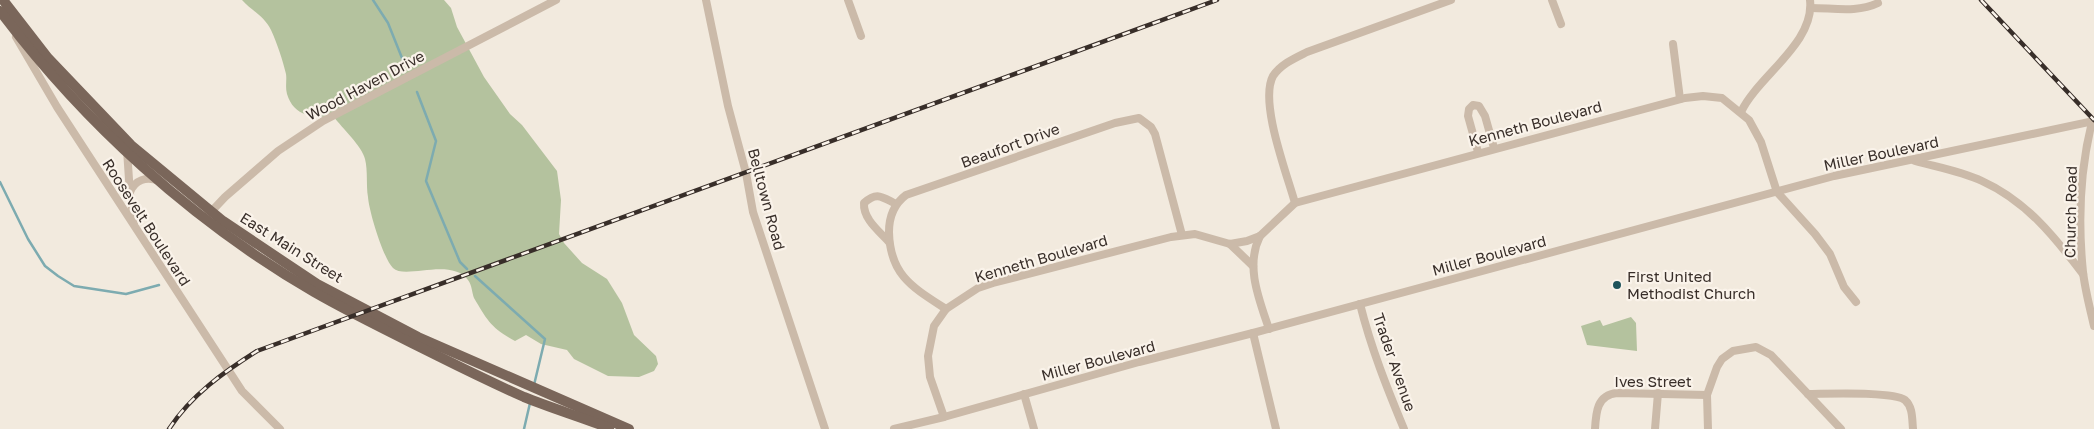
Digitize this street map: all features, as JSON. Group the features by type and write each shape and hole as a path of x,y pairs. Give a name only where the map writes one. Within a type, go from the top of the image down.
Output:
{"main road":[{"name":"East Main Street","path":"4,0 5,16 78,103 128,152 162,182 288,276 346,310 528,399 612,429"},
{"name":"East Main Street","path":"5,16 126,140 208,215 318,284 418,337 629,429"}],"street":[{"name":"Wood Haven Drive","path":"208,215 272,156 323,121 556,0"},
{"name":"Belltown Road","path":"706,0 728,106 746,173 753,212 826,429"},
{"path":"848,0 861,36"},
{"path":"1295,203 1269,104 1270,85 1274,76 1287,62 1307,52 1451,0"},
{"path":"1552,0 1561,24"},
{"path":"1741,112 1756,90 1799,38 1807,23 1810,4 1860,8 1878,3"},
{"name":"Roosevelt Boulevard","path":"5,16 57,107 242,392 280,429"},
{"path":"1673,44 1680,99"},
{"name":"Kenneth Boulevard","path":"944,417 936,390 930,378 928,356 934,326 946,309 978,288 993,283 1152,241 1182,235 1195,234 1230,244 1260,236 1295,203 1478,152 1694,96 1722,98 1749,120 1758,135 1777,192"},
{"path":"1478,152 1468,116 1469,109 1473,105 1479,106 1484,112 1494,148"},
{"name":"Beaufort Drive","path":"896,204 906,195 1115,123 1139,118 1151,127 1155,134 1182,235"},
{"name":"Miller Boulevard","path":"894,429 1253,334 1269,328 1834,176 2093,121"},
{"name":"Church Road","path":"2093,121 2081,191 2081,230 2083,274 2094,326"},
{"path":"126,140 130,194 135,228"},
{"name":"Church Road","path":"1913,160 1982,181 2017,201 2047,228 2083,274"},
{"path":"130,194 134,184 139,181 154,179 162,182"},
{"path":"1777,192 1815,234 1830,254 1844,287 1856,302"},
{"path":"889,242 866,217 864,203 871,196 877,196 896,204 890,221 889,242 892,260 901,274 918,291 946,309"},
{"path":"1260,236 1255,246 1253,266 1255,284 1269,328"},
{"path":"1230,244 1253,266"},
{"name":"Trader Avenue","path":"1360,304 1367,334 1404,429"},
{"path":"1253,334 1276,429"},
{"path":"1708,429 1707,395 1717,367 1722,359 1736,349 1756,347 1771,355 1841,429"},
{"path":"1655,429 1658,393"},
{"name":"Ives Street","path":"1595,429 1598,404 1607,394 1658,393 1707,395"},
{"path":"1024,394 1034,429"},
{"path":"1808,394 1885,395 1901,398 1909,404 1914,429"}],"green space":[{"path":"242,0 444,0 451,8 457,27 484,77 510,114 522,125 557,171 561,200 559,234 564,243 582,263 607,279 622,303 634,335 656,356 658,364 654,371 639,377 608,376 574,359 567,350 541,344 526,335 515,341 490,323 474,298 468,280 460,273 440,269 407,272 393,268 381,245 371,213 367,192 366,164 363,154 334,117 319,117 305,114 290,102 286,89 285,69 271,30 261,17"},
{"path":"1631,317 1636,323 1637,351 1587,345 1581,326 1600,320 1603,326"}],"waterway":[{"path":"373,0 388,23 404,63"},
{"path":"417,92 436,141 426,181 460,262 467,269"},
{"path":"0,182 28,239 45,266 58,276 74,286 126,294 159,285"},
{"path":"475,276 545,339 534,385"},
{"path":"524,429 530,403"}],"railway":[{"path":"169,429 187,405 209,385 257,351 1217,0"},
{"path":"1981,0 2094,120"}],"place":[{"name":"First United Methodist Church","path":"1617,285"}]}
